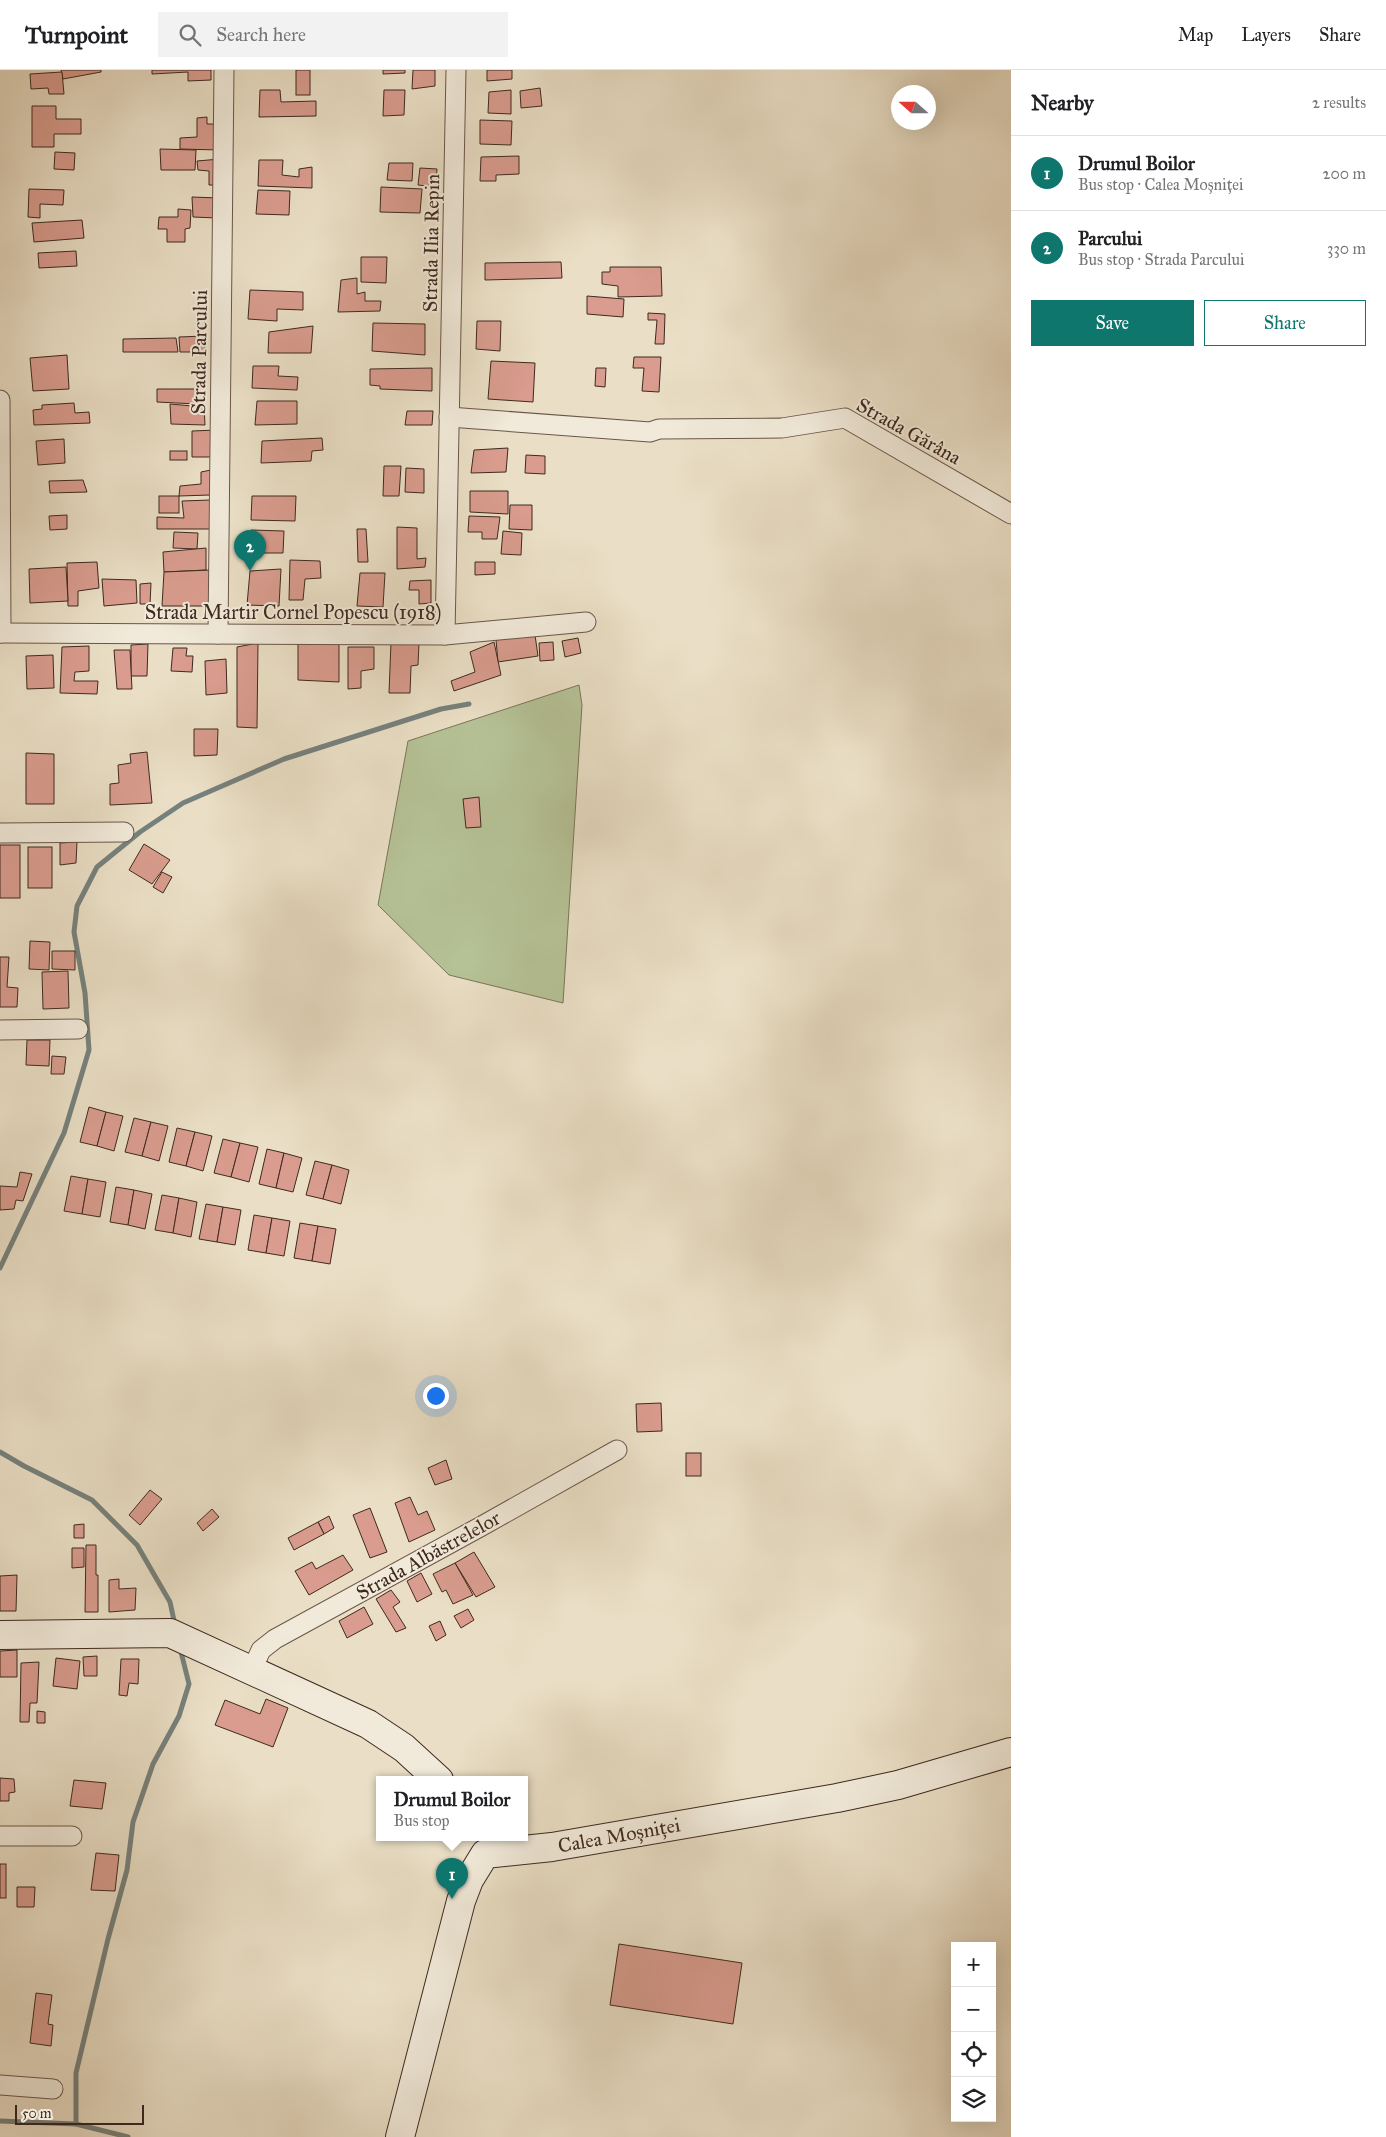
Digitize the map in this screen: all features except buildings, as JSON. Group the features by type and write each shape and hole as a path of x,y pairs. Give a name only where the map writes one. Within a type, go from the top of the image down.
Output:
{"street":[{"name":"Strada Parcului","path":"218,634 224,70"},
{"name":"Strada Ilia Repin","path":"445,635 456,70"},
{"path":"0,400 1,633"},
{"name":"Strada Gărâna","path":"449,417 650,432 659,429 782,428 845,418 1011,514"},
{"name":"Strada Martir Cornel Popescu (1918)","path":"1,633 445,635 586,622"},
{"path":"0,833 124,832"},
{"path":"0,1030 78,1029"},
{"name":"Strada Albăstrelelor","path":"251,1672 261,1650 275,1639 617,1450"},
{"path":"0,1636 170,1634 368,1724 404,1748 435,1776"},
{"name":"Calea Moșniței","path":"400,2137 461,1901 480,1846 552,1847 837,1798 898,1785 1011,1752"},
{"path":"0,1836 72,1836"},
{"path":"0,2085 52,2089"}],"green space":[{"path":"579,685 582,705 563,1003 449,975 378,905 408,741"}],"waterway":[{"path":"0,1268 64,1133 89,1050 85,993 74,932 77,906 97,867 140,832 183,803 284,759 441,709 469,704"},
{"path":"0,1452 92,1500 137,1545 170,1602 175,1625"},
{"path":"76,2124 76,2073 108,1939 127,1870 133,1822 153,1764 179,1716 189,1684 180,1648"},
{"path":"0,2121 76,2124 128,2137"}],"place":[{"name":"Parcului","path":"250,571"},
{"name":"Drumul Boilor","path":"452,1899"}]}
